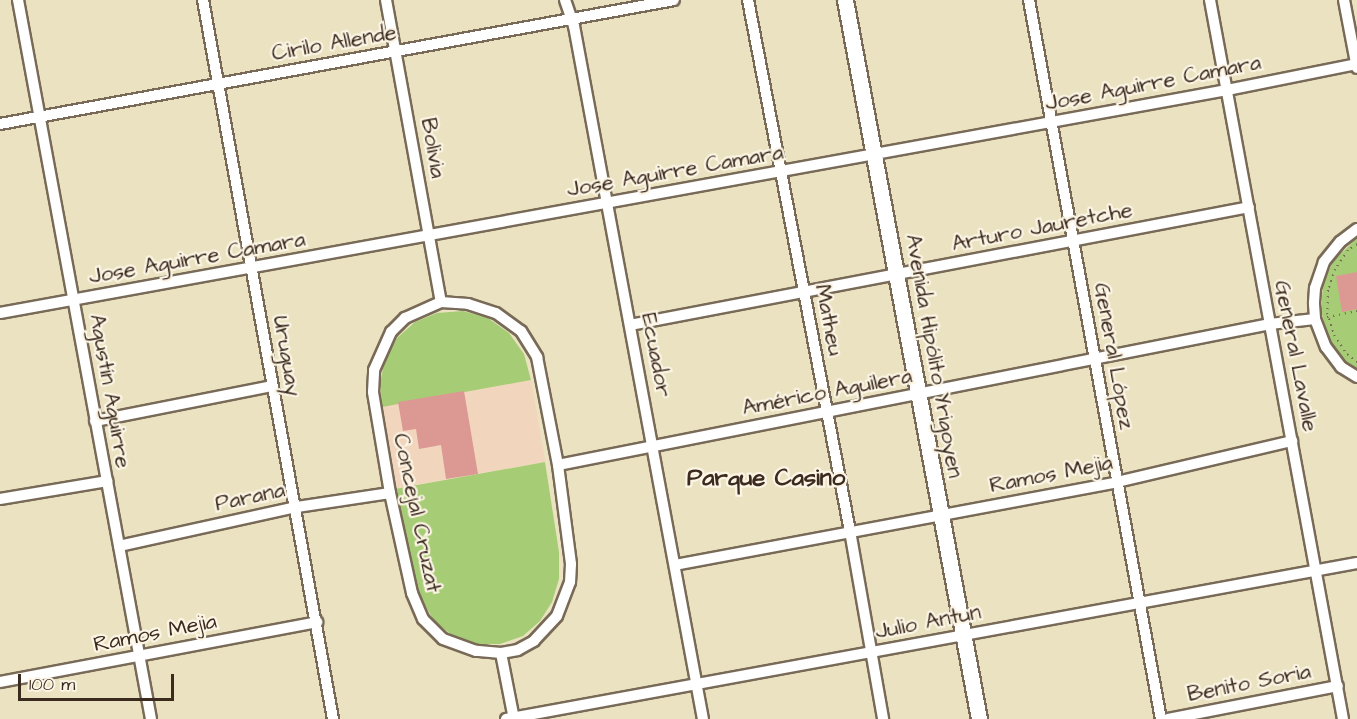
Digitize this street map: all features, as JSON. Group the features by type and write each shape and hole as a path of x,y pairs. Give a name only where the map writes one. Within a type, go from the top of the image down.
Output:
{"main road":[{"name":"Avenida Hipólito Yrigoyen","path":"838,0 871,154"},
{"name":"Avenida Hipólito Yrigoyen","path":"844,0 936,516 959,637 979,719"},
{"name":"Avenida Hipólito Yrigoyen","path":"959,637 970,719"}],"street":[{"name":"Agustín Aguirre","path":"18,0 151,719"},
{"name":"Uruguay","path":"203,0 272,386 297,507 333,719"},
{"name":"Bolivia","path":"386,0 441,302"},
{"name":"Ecuador","path":"565,0 570,20 574,26 703,719"},
{"name":"Cirilo Allende","path":"0,123 674,0"},
{"name":"Matheu","path":"748,0 850,531 883,719"},
{"name":"General López","path":"1029,0 1161,719"},
{"name":"General Lavalle","path":"1210,0 1343,719"},
{"path":"1344,0 1357,65"},
{"name":"Jose Aguirre Camara","path":"0,313 1357,65"},
{"name":"Arturo Jauretche","path":"630,325 1249,207"},
{"path":"1357,229 1340,242 1324,262 1315,288 1316,319 1326,346 1341,367 1357,377"},
{"name":"Concejal Cruzat","path":"441,302 468,304 496,313 521,331 537,357 558,465 571,564 570,582 557,616 548,627 518,650 501,653 460,647 443,639 423,619 412,593 390,493 373,392 374,370 391,332 405,318 441,302"},
{"name":"Américo Aguilera","path":"558,465 653,444 1095,360 1270,324 1316,319"},
{"path":"95,421 272,386"},
{"name":"Ramos Mejia","path":"675,566 1116,482 1292,441"},
{"path":"0,500 107,481"},
{"name":"Parana","path":"119,546 297,507 390,493"},
{"name":"Julio Antun","path":"511,718 1357,563"},
{"name":"Ramos Mejia","path":"0,682 317,622"},
{"path":"501,653 511,718"},
{"name":"Benito Soria","path":"1167,719 1338,686"}],"path":[{"path":"1357,244 1348,250 1335,269 1328,290 1328,317 1334,335 1347,354 1357,362"},
{"path":"1316,319 1357,311"}],"shaded area":[{"path":"531,380 545,462 397,488 382,406"}],"green space":[{"path":"1357,238 1357,370 1342,358 1328,336 1321,311 1323,285 1333,261"},
{"path":"463,311 488,318 509,333 524,354 531,380 382,407 380,383 385,359 397,338 415,322 437,313"},
{"path":"545,462 559,552 559,579 552,602 540,621 523,636 500,644 476,644 453,636 434,621 414,581 395,489"}],"building":[{"path":"1357,272 1357,309 1342,312 1336,276"},
{"path":"464,391 478,474 446,479 441,445 419,449 416,429 403,431 398,402"}],"district":[{"name":"Parque Casino","path":"766,479"}]}
